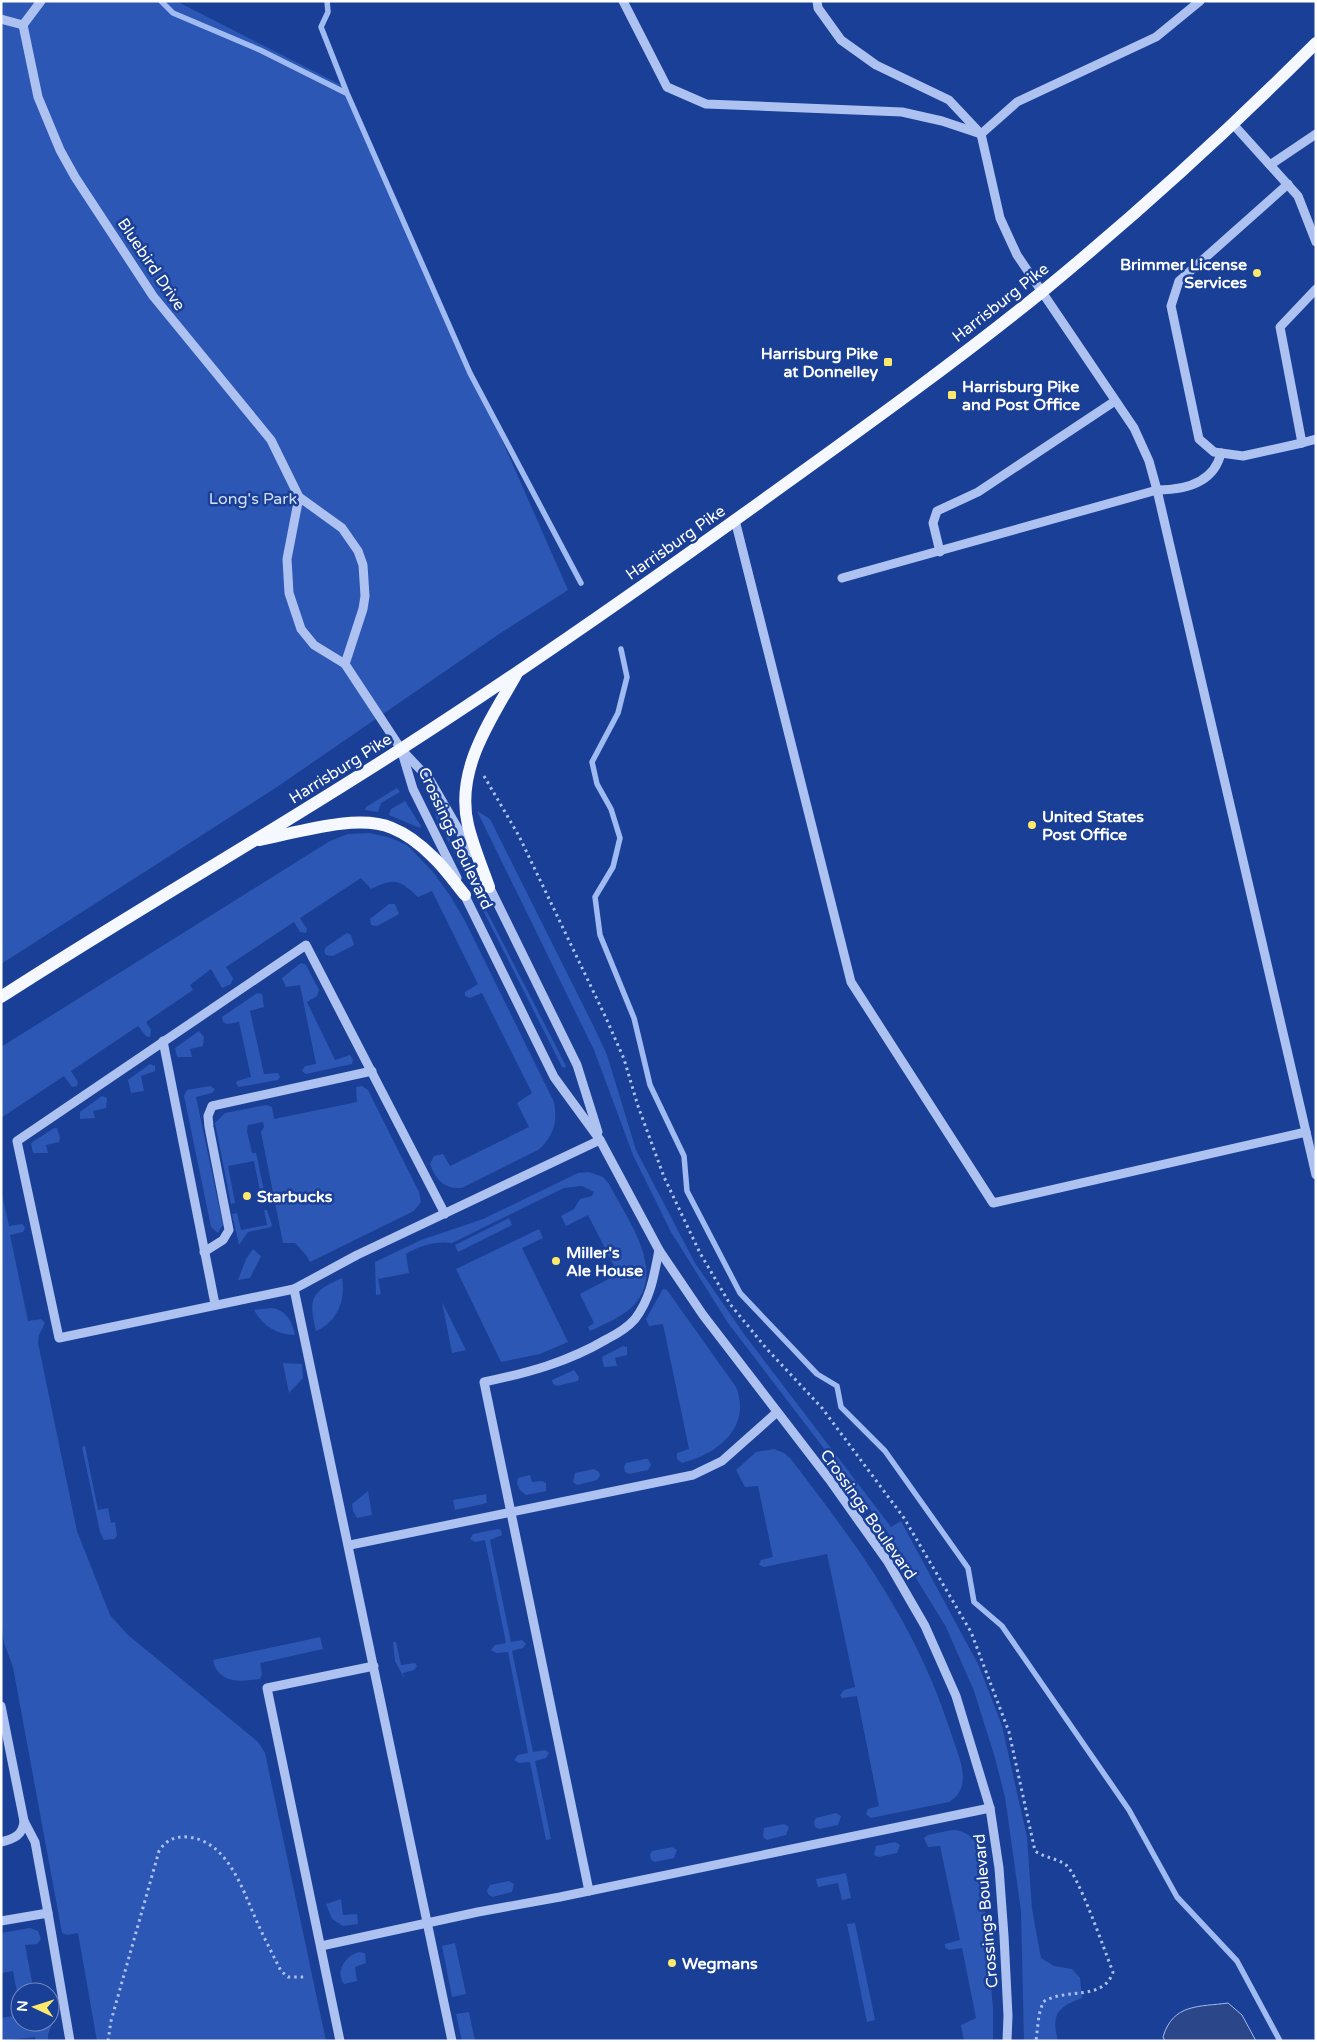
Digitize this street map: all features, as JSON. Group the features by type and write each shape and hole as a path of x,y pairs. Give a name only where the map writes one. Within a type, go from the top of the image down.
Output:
{"main road":[{"name":"Harrisburg Pike","path":"1,998 401,749 517,672 735,520 900,401 1042,292 1179,173 1316,43"},
{"path":"489,887 468,825 464,796 468,769 482,733 517,672"},
{"path":"252,841 353,824 379,824 392,828 411,838 434,857 465,895"}],"street":[{"path":"1,19 23,25 41,1"},
{"path":"623,1 667,87 706,104 902,112 942,121 981,134"},
{"path":"817,1 818,8 841,40 876,65 949,100 981,134 1000,218 1017,255 1115,401 1142,445 1157,490 1316,1175"},
{"path":"981,134 1017,102 1156,37 1200,1"},
{"name":"Bluebird Drive","path":"23,25 31,72 38,97 60,150 75,177 163,310 271,440 299,497 342,528 358,552 362,565 365,596 363,609 345,664"},
{"path":"1232,123 1298,196 1316,242"},
{"path":"1270,165 1316,134"},
{"path":"1288,184 1179,281 1171,306 1200,439 1214,452 1244,456 1316,439"},
{"path":"1302,442 1280,327 1316,289"},
{"path":"940,552 933,523 937,511 978,492 1115,401"},
{"path":"842,578 1157,490 1179,490 1197,484 1218,464 1221,453"},
{"path":"299,497 287,559 290,593 295,613 306,638 345,664 401,749"},
{"path":"735,520 850,982 993,1203 1306,1132"},
{"name":"Crossings Boulevard","path":"401,749 430,780 456,823 489,887 577,1065 600,1140"},
{"name":"Crossings Boulevard","path":"401,749 414,789 554,1077 600,1140 659,1250 703,1315 776,1413 829,1479 888,1562 925,1626 956,1696 990,1808 999,1868 1004,1936 1008,2016 1007,2041"},
{"path":"445,1214 306,945 17,1141 59,1338 294,1289 357,1254 445,1214 600,1140"},
{"path":"163,1041 215,1304"},
{"path":"204,1252 222,1240 229,1230 208,1116 215,1104 372,1071"},
{"path":"589,1891 484,1382 534,1372 562,1362 603,1342 634,1320 651,1290 659,1250"},
{"path":"294,1289 350,1545 452,2041"},
{"path":"350,1545 674,1480 709,1470 722,1461 776,1413"},
{"path":"340,2041 267,1688 374,1666"},
{"path":"1,1706 24,1821 35,1842 70,2041"},
{"path":"321,1946 990,1808"},
{"path":"1,1842 16,1838 23,1827 24,1821"},
{"path":"1,1921 48,1913"}],"path":[{"path":"478,771 483,773 519,836 606,1018 624,1060 638,1106 664,1178 700,1253 730,1304 766,1348 822,1408 904,1518 971,1632 1009,1732 1035,1851 1043,1857 1060,1861 1073,1873 1113,1972 1105,1986 1092,1992 1062,1993 1044,2002 1039,2015 1036,2041"},
{"path":"108,2041 111,2021 159,1851 165,1843 174,1838 200,1840 208,1843 222,1854 239,1881 281,1971 288,1977 306,1977"}],"green space":[{"name":"Long's Park","path":"1,1 176,1 347,88 568,590 502,632 277,787 1,964"},
{"path":"397,788 400,792 381,803 378,812 365,810 366,807"},
{"path":"405,801 421,826 420,828 389,815 391,809"},
{"path":"477,811 490,819 593,1025 607,1055 636,1150 695,1263 744,1334 891,1527 901,1521 979,1666 1002,1726 1027,1837 1032,1909 1041,1958 1054,1966 1072,1969 1080,1978 1082,1998 1067,2005 1058,2013 1056,2018 1055,2025 1058,2041 1024,2041 1021,1911 1005,1797 974,1691 946,1627 887,1531 728,1323 671,1232 633,1155 594,1050"},
{"path":"436,812 566,1066 565,1068 562,1067 435,815"},
{"path":"369,833 388,837 407,845 433,872 465,921 554,1102 555,1122 551,1135 538,1150 462,1188 450,1187 435,1175 430,1164 434,1156 443,1154 450,1166 529,1127 517,1103 532,1093 482,993 470,998 465,996 465,992 478,984 432,891 418,897 397,882 386,883 371,889 361,878 300,918 307,929 306,933 300,932 294,922 226,967 233,978 231,984 222,988 211,969 190,985 193,990 146,1022 151,1030 150,1037 146,1036 138,1026 71,1071 78,1082 77,1086 72,1087 64,1076 1,1118 1,1047 330,841 348,834"},
{"path":"389,904 395,904 399,914 377,926 371,925 370,919"},
{"path":"347,933 351,935 354,945 333,956 326,955 324,951 326,947"},
{"path":"301,963 306,965 319,990 317,996 307,1002 335,1060 350,1055 353,1060 352,1064 306,1074 302,1071 305,1066 316,1064 300,985 286,987 282,978"},
{"path":"257,993 262,994 264,1007 250,1011 264,1074 278,1073 280,1077 278,1080 239,1087 236,1084 237,1081 251,1077 239,1022 227,1024 223,1022 222,1017"},
{"path":"199,1031 204,1037 203,1046 190,1049 192,1057 177,1057 175,1048"},
{"path":"150,1064 155,1066 155,1071 141,1076 144,1091 131,1093 128,1080"},
{"path":"210,1086 215,1089 212,1093 196,1097 223,1225 218,1233 211,1227 184,1096 187,1090"},
{"path":"362,1086 368,1090 419,1192 421,1202 414,1211 310,1262 295,1243 283,1243 261,1132 264,1127 263,1122 248,1125 247,1131 252,1153 256,1153 265,1195 261,1196 254,1161 228,1166 235,1203 231,1204 215,1123 225,1113 266,1105 272,1107 274,1119 357,1102 356,1087"},
{"path":"102,1096 107,1098 106,1108 93,1111 95,1118 80,1119 80,1112"},
{"path":"57,1128 60,1138 59,1142 46,1145 48,1153 33,1153 31,1143"},
{"path":"589,1172 603,1177 609,1184 634,1229 645,1263 646,1279 642,1294 627,1312 617,1318 590,1331 588,1327 594,1323 580,1294 618,1274 588,1215 566,1226 561,1216 574,1209 580,1199 592,1196 594,1192 582,1186 564,1188 452,1243 434,1243 406,1254 409,1273 378,1279 381,1294 376,1295 375,1262 421,1240 483,1219 578,1173"},
{"path":"1,1190 9,1226 22,1224 25,1227 23,1232 10,1235 28,1321 41,1319 45,1323 39,1335 38,1343 77,1531 110,1615 128,1635 258,1742 265,1753 326,2041 97,2041 78,1933 67,1935 62,1933 13,1667 4,1643 1,1620"},
{"path":"264,1210 267,1210 271,1227 248,1232 239,1245 232,1214 237,1213 241,1230 267,1225"},
{"path":"509,1218 512,1225 458,1252 455,1245"},
{"path":"539,1229 543,1238 522,1248 568,1342 540,1354 501,1362 456,1269"},
{"path":"253,1249 261,1256 250,1278 238,1280 246,1259"},
{"path":"342,1278 343,1294 335,1316 316,1331 312,1311 314,1297 318,1292"},
{"path":"663,1289 667,1290 736,1387 740,1401 739,1414 729,1437 708,1453 682,1463 677,1459 677,1453 689,1449 663,1324 649,1326 646,1319"},
{"path":"442,1302 466,1350 452,1353"},
{"path":"270,1308 284,1313 292,1325 295,1335 276,1331 266,1325 254,1310"},
{"path":"623,1346 627,1347 627,1355 615,1358 617,1366 604,1367 602,1357"},
{"path":"283,1363 302,1364 303,1378 289,1393"},
{"path":"574,1370 579,1377 578,1381 557,1386 553,1384 552,1380"},
{"path":"85,1446 98,1510 108,1508 111,1523 115,1522 117,1536 114,1539 104,1540 100,1532 82,1447"},
{"path":"774,1449 790,1458 840,1524 884,1590 904,1623 922,1659 938,1696 963,1772 961,1788 957,1796 949,1802 871,1818 866,1814 868,1809 879,1806 857,1696 842,1698 840,1695 844,1690 855,1687 827,1554 764,1567 759,1565 761,1560 773,1557 758,1486 745,1487 736,1470 756,1452"},
{"path":"648,1459 651,1465 648,1470 629,1474 625,1472 624,1467 626,1463"},
{"path":"594,1469 599,1472 600,1476 597,1480 577,1485 573,1482 575,1473"},
{"path":"530,1475 532,1482 542,1481 546,1483 546,1491 526,1495 520,1490 517,1483 518,1478"},
{"path":"368,1491 372,1515 357,1518 352,1504"},
{"path":"486,1494 487,1503 455,1510 453,1500"},
{"path":"501,1530 502,1535 490,1540 511,1642 522,1640 526,1644 523,1648 512,1651 533,1752 545,1750 549,1753 546,1758 535,1761 551,1839 546,1840 530,1762 519,1763 514,1760 518,1755 528,1753 508,1652 496,1653 491,1650 495,1645 506,1643 485,1540 475,1542 470,1539 473,1534"},
{"path":"320,1637 323,1649 260,1663 262,1674 260,1679 231,1680 220,1674 213,1660"},
{"path":"393,1642 396,1642 401,1665 415,1663 417,1666 414,1670 403,1673 404,1678 395,1661"},
{"path":"836,1813 841,1816 838,1825 819,1829 815,1827 814,1822 816,1818"},
{"path":"784,1824 789,1827 786,1835 767,1840 763,1837 764,1828"},
{"path":"952,1830 966,1833 975,1842 980,1851 993,2009 993,2041 964,2041 961,2025 976,2018 962,1948 950,1950 945,1948 945,1944 960,1940 940,1846 928,1847 924,1838 928,1835"},
{"path":"895,1842 900,1845 897,1853 878,1857 874,1855 876,1846"},
{"path":"672,1847 677,1850 674,1858 655,1862 651,1860 650,1855 652,1851"},
{"path":"846,1873 851,1898 842,1900 838,1883 818,1887 816,1879"},
{"path":"509,1881 514,1884 512,1892 492,1897 488,1894 487,1890 490,1885"},
{"path":"341,1899 343,1915 357,1914 358,1924 343,1926 332,1919 326,1904"},
{"path":"855,1923 875,2020 867,2022 847,1924"},
{"path":"30,1928 38,1931 41,1939 37,1944 25,1945 32,1982 15,1982 13,1971 1,1973 1,1933"},
{"path":"455,1943 466,1994 452,1997 442,1946"},
{"path":"359,1952 365,1953 366,1963 355,1967 357,1981 344,1984 341,1979 341,1969 349,1957"},
{"path":"469,2012 475,2041 462,2041 456,2014"},
{"path":"10,2017 10,2032 49,2032 48,2041 36,2041 35,2037 1,2041 1,2018"}],"shaded area":[{"path":"1228,2003 1242,2015 1256,2041 1165,2041 1163,2037 1168,2026 1173,2018 1181,2012 1198,2007"}],"waterway":[{"path":"161,1 173,13 260,50 346,93"},
{"path":"327,1 328,12 321,27 347,93 470,373 581,583"},
{"path":"621,649 627,677 618,713 592,762 597,784 611,809 620,838 613,867 595,897 600,935 634,1018 650,1085 684,1156 687,1191 740,1293 817,1374 837,1386 841,1407 885,1451 968,1568 974,1602 1002,1626 1129,1810 1177,1897 1237,1961 1280,2041"}],"place":[{"name":"Brimmer License Services","path":"1257,273"},
{"name":"Harrisburg Pike at Donnelley","path":"888,362"},
{"name":"Harrisburg Pike and Post Office","path":"952,395"},
{"name":"United States Post Office","path":"1032,825"},
{"name":"Starbucks","path":"247,1196"},
{"name":"Miller's Ale House","path":"556,1261"},
{"name":"Wegmans","path":"672,1963"}]}
